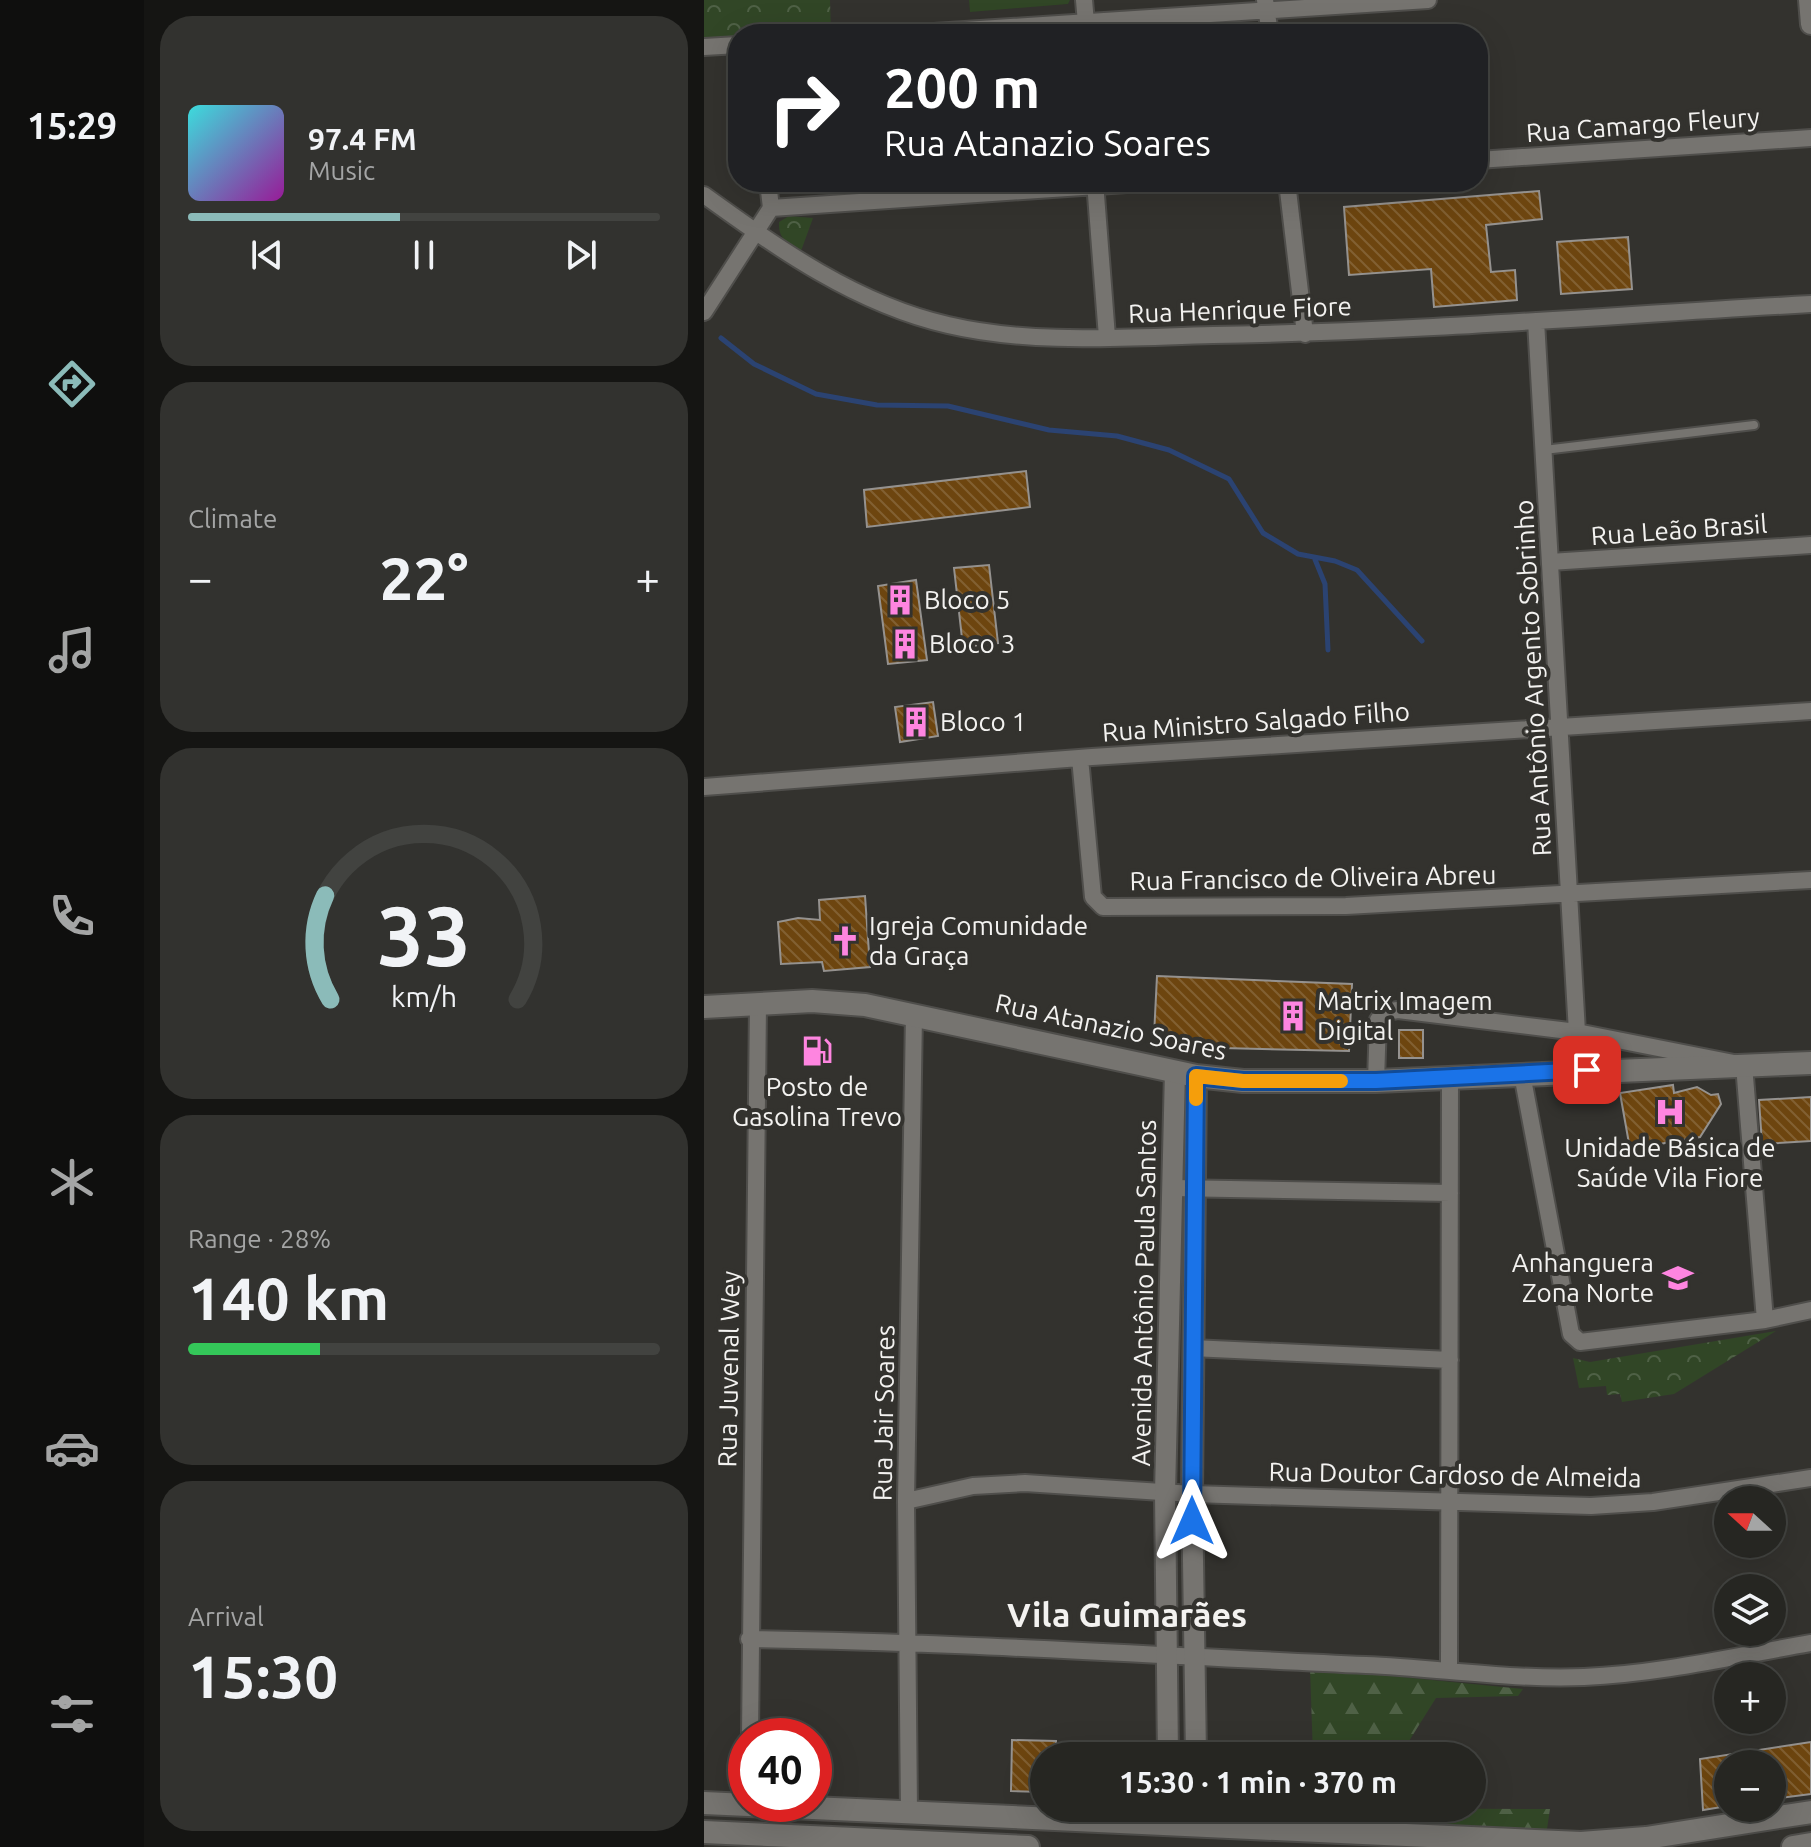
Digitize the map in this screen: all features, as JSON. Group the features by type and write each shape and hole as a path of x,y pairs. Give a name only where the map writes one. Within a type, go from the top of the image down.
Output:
{"main road":[{"name":"Rua Atanazio Soares","path":"704,1007 812,1001 914,1014 1186,1073 1243,1081 1376,1081 1522,1074 1652,1056 1744,1065 1811,1063"},
{"path":"704,1803 728,1804"},
{"path":"832,1809 1030,1814"},
{"path":"1283,1822 1581,1843 1646,1838 1811,1812"},
{"path":"704,1832 785,1841 1028,1847"},
{"path":"1793,1847 1811,1844"}],"street":[{"path":"1084,0 1086,24"},
{"path":"1117,24 1266,5 1428,0"},
{"path":"1809,0 1811,24"},
{"path":"704,47 728,46"},
{"name":"Rua Camargo Fleury","path":"1488,159 1811,138"},
{"path":"704,312 753,231 771,208 769,192"},
{"path":"771,208 987,192"},
{"path":"1096,192 1107,337"},
{"path":"1288,192 1305,334"},
{"name":"Rua Henrique Fiore","path":"704,195 753,231 830,280 920,317 975,329 1107,337 1305,334 1811,304"},
{"name":"Rua Antônio Argento Sobrinho","path":"1536,321 1577,1032"},
{"name":"Rua Leão Brasil","path":"1550,562 1811,545"},
{"name":"Rua Ministro Salgado Filho","path":"704,787 1080,758 1811,711"},
{"name":"Rua Francisco de Oliveira Abreu","path":"1080,758 1093,897 1103,907 1346,906 1811,880"},
{"name":"Rua Juvenal Wey","path":"750,1718 758,1004"},
{"path":"1376,1081 1378,1020 1385,1012 1398,1010 1577,1032 1652,1056"},
{"name":"Rua Jair Soares","path":"909,1812 906,1501 914,1014"},
{"path":"1744,1065 1765,1320"},
{"name":"Avenida Antônio Paula Santos","path":"1186,1073 1194,1188 1192,1494 1196,1742"},
{"name":"Avenida Antônio Paula Santos","path":"1168,1742 1165,1493 1173,1188 1186,1073"},
{"path":"1522,1074 1571,1334 1580,1342 1765,1320 1811,1310"},
{"path":"1449,1668 1450,1078"},
{"path":"1173,1188 1450,1193"},
{"path":"1192,1348 1450,1360"},
{"name":"Rua Doutor Cardoso de Almeida","path":"906,1501 973,1486 1025,1483 1165,1493 1591,1506 1653,1502 1811,1478"},
{"path":"749,1639 909,1642 1449,1668 1539,1677 1585,1677 1811,1643"}],"lane":[{"path":"1544,450 1754,425"}],"green space":[{"path":"704,0 830,0 831,24 728,24 728,44 704,46"},
{"path":"969,0 1070,0 1068,4 970,12"},
{"path":"789,216 813,218 801,251 780,233 779,222"},
{"path":"1776,1331 1674,1394 1622,1402 1620,1394 1607,1395 1606,1386 1579,1388 1573,1358 1590,1362"},
{"path":"1310,1668 1523,1689 1518,1696 1436,1698 1408,1742 1313,1742"},
{"path":"1486,1809 1550,1809 1547,1829 1366,1826 1357,1822 1486,1822"}],"building":[{"path":"1539,191 1542,219 1486,225 1491,272 1515,270 1517,300 1434,307 1431,269 1349,275 1344,207"},
{"path":"1628,237 1632,289 1561,294 1557,242"},
{"path":"1026,471 1030,507 867,527 864,490"},
{"path":"989,565 998,643 963,647 954,568"},
{"path":"916,580 927,660 888,664 878,586"},
{"name":"Bloco 1","path":"933,702 938,736 900,742 895,707"},
{"name":"Igreja Comunidade da Graça","path":"865,896 870,967 824,971 822,962 781,964 778,922 798,918 820,920 819,900"},
{"path":"1157,976 1352,984 1349,1051 1222,1048 1154,1036"},
{"path":"1399,1030 1423,1030 1423,1058 1399,1058"},
{"name":"Unidade Básica de Saúde Vila Fiore","path":"1673,1085 1674,1093 1697,1087 1711,1095 1718,1094 1721,1104 1700,1137 1630,1149 1620,1093"},
{"path":"1811,1097 1811,1141 1762,1144 1759,1100"},
{"path":"1012,1740 1056,1741 1030,1742 1030,1792 1011,1791"},
{"path":"1811,1742 1811,1794 1786,1797 1786,1750 1759,1750"},
{"path":"1714,1757 1714,1808 1703,1810 1700,1759"}],"waterway":[{"path":"721,338 754,364 816,394 877,405 948,406 1049,430 1117,436 1169,450 1229,479 1263,533 1298,554 1335,561 1357,570 1422,641"},
{"path":"1314,557 1325,584 1328,650"}],"slow traffic":[{"path":"1196,1099 1196,1076 1243,1081 1341,1081"}],"place":[{"name":"Bloco 5","path":"900,600"},
{"name":"Bloco 3","path":"905,644"},
{"name":"Bloco 1","path":"916,722"},
{"name":"Igreja Comunidade da Graça","path":"845,941"},
{"name":"Matrix Imagem Digital","path":"1293,1016"},
{"name":"Posto de Gasolina Trevo","path":"817,1051"},
{"name":"Unidade Básica de Saúde Vila Fiore","path":"1670,1112"},
{"name":"Anhanguera Zona Norte","path":"1678,1278"}],"district":[{"name":"Vila Guimarães","path":"1127,1615"}],"route":[{"path":"1192,1521 1196,1076 1243,1081 1376,1081 1587,1070"}]}
